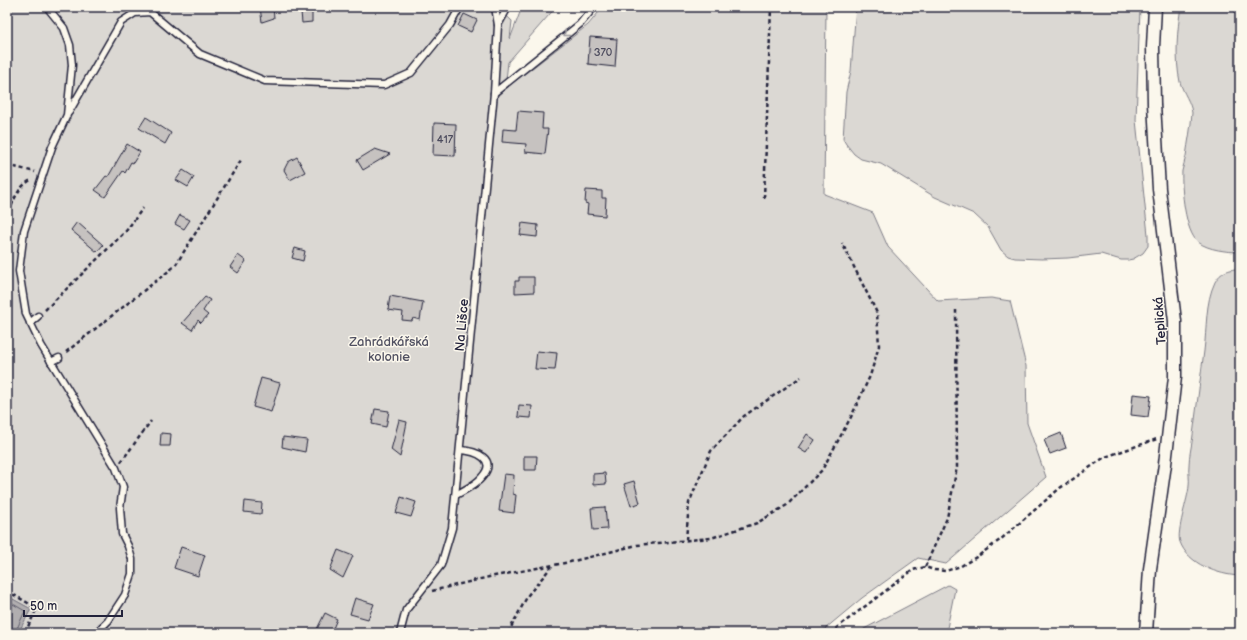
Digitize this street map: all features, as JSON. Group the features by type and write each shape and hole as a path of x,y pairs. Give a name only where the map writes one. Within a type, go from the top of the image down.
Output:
{"street":[{"name":"Teplická","path":"1146,633 1150,569 1175,377 1175,321 1159,189 1154,119 1153,47 1155,7"}],"lane":[{"path":"47,7 64,28 70,45 72,65 67,115"},
{"path":"96,633 108,621 125,594 132,574 132,559 122,534 120,508 123,487 118,466 51,362 30,323 26,314 18,271 24,231 52,147 67,115 121,22 134,13 150,12 200,54 265,81 384,85 410,73 450,25 460,7"},
{"path":"495,7 498,25"},
{"name":"Na Lišce","path":"400,633 406,610 441,565 452,528 494,93 498,25 508,7"},
{"path":"494,93 580,24 594,7"},
{"path":"30,323 38,316"},
{"path":"51,362 59,358"},
{"path":"456,495 482,478 487,470 487,464 484,457 477,452 460,450"}],"path":[{"path":"764,198 771,7"},
{"path":"59,358 175,266 241,160"},
{"path":"7,165 43,174"},
{"path":"7,219 13,202 25,183 43,174"},
{"path":"38,316 126,231 143,208"},
{"path":"418,594 489,577 552,566 637,546 711,538 757,523 786,505 822,470 851,417 870,376 878,346 876,313 842,243"},
{"path":"925,567 947,518 957,467 956,310"},
{"path":"686,540 689,503 711,451 744,416 801,377"},
{"path":"118,466 151,421"},
{"path":"830,633 914,570 925,567 934,570 946,571 961,566 978,556 1000,540 1060,488 1104,457 1152,440 1168,437"},
{"path":"508,633 528,595 552,566"},
{"path":"7,590 28,603 36,610 25,633"},
{"path":"7,594 11,593"}],"green space":[{"name":"Zahrádkářská kolonie","path":"7,7 497,7 512,21 510,39 522,7 556,7 508,62 505,89 588,25 603,7 826,7 824,194 873,213 888,247 938,301 991,298 1010,301 1026,366 1027,423 1046,477 946,564 918,558 862,598 820,633 18,633 31,609 11,598 7,604"},
{"path":"856,7 1140,7 1136,120 1148,235 1148,246 1143,253 1133,259 1128,260 1121,260 1101,254 1042,259 1015,258 1008,256 1001,250 988,227 974,214 935,197 881,164 861,159 854,154 843,139 846,92 851,71"},
{"path":"1181,7 1240,7 1240,252 1218,250 1202,245 1194,237 1187,220 1183,198 1182,171 1186,156 1192,113 1181,86 1177,64 1178,25"},
{"path":"1240,268 1240,576 1213,571 1197,562 1184,550 1179,537 1189,486 1189,458 1193,439 1204,351 1209,298 1215,282 1220,275 1229,270"},
{"path":"948,585 955,589 946,633 860,633 864,629"}],"water":[{"path":"11,598 31,609 18,633 7,633 7,604"}],"building":[{"path":"260,7 273,7 274,18 262,22"},
{"path":"312,11 312,22 302,23 301,12"},
{"path":"464,14 477,20 471,32 458,26"},
{"path":"590,37 617,39 615,67 588,64"},
{"path":"518,111 543,113 542,129 548,129 545,154 525,152 526,144 502,142 503,129 516,130"},
{"path":"146,117 171,133 165,144 139,128"},
{"path":"434,123 456,124 455,156 433,155"},
{"path":"127,144 140,152 133,163 131,162 125,173 123,171 105,197 95,190 106,176 108,177"},
{"path":"375,149 390,154 363,170 357,160"},
{"path":"297,157 305,172 290,180 284,170 288,162"},
{"path":"183,170 194,177 188,187 176,180"},
{"path":"586,190 602,191 602,198 606,198 605,216 587,214 588,204 585,203"},
{"path":"180,215 190,220 184,229 175,224"},
{"path":"77,222 103,245 97,252 71,230"},
{"path":"522,223 538,225 537,237 520,235"},
{"path":"295,248 305,251 303,261 292,258"},
{"path":"238,255 246,261 238,273 230,267"},
{"path":"519,277 534,277 534,292 515,293 515,281 519,281"},
{"path":"390,296 423,302 420,320 413,318 412,321 402,320 403,312 388,310"},
{"path":"205,297 210,300 203,311 208,315 201,323 198,320 192,330 182,323"},
{"path":"537,351 557,353 555,370 535,369"},
{"path":"261,378 280,383 271,412 253,407"},
{"path":"1133,394 1151,396 1148,417 1131,415"},
{"path":"519,405 532,406 531,418 518,417"},
{"path":"375,409 389,411 386,427 372,424"},
{"path":"399,420 407,422 400,457 391,450"},
{"path":"161,433 171,434 170,446 160,446"},
{"path":"1061,433 1066,448 1050,454 1044,440"},
{"path":"807,434 815,440 806,453 798,448"},
{"path":"283,437 307,440 305,452 282,447"},
{"path":"524,456 537,456 536,470 524,470"},
{"path":"605,473 606,484 593,485 593,474"},
{"path":"504,474 514,475 513,494 516,495 514,513 499,511"},
{"path":"634,481 640,503 631,506 624,484"},
{"path":"401,497 416,502 411,517 396,513"},
{"path":"245,501 262,503 261,514 244,512"},
{"path":"605,507 607,529 593,530 591,508"},
{"path":"181,547 205,555 198,576 174,568"},
{"path":"338,550 353,556 343,578 330,570"},
{"path":"355,598 374,604 368,619 350,614"},
{"path":"325,613 337,619 331,633 315,633"}]}
